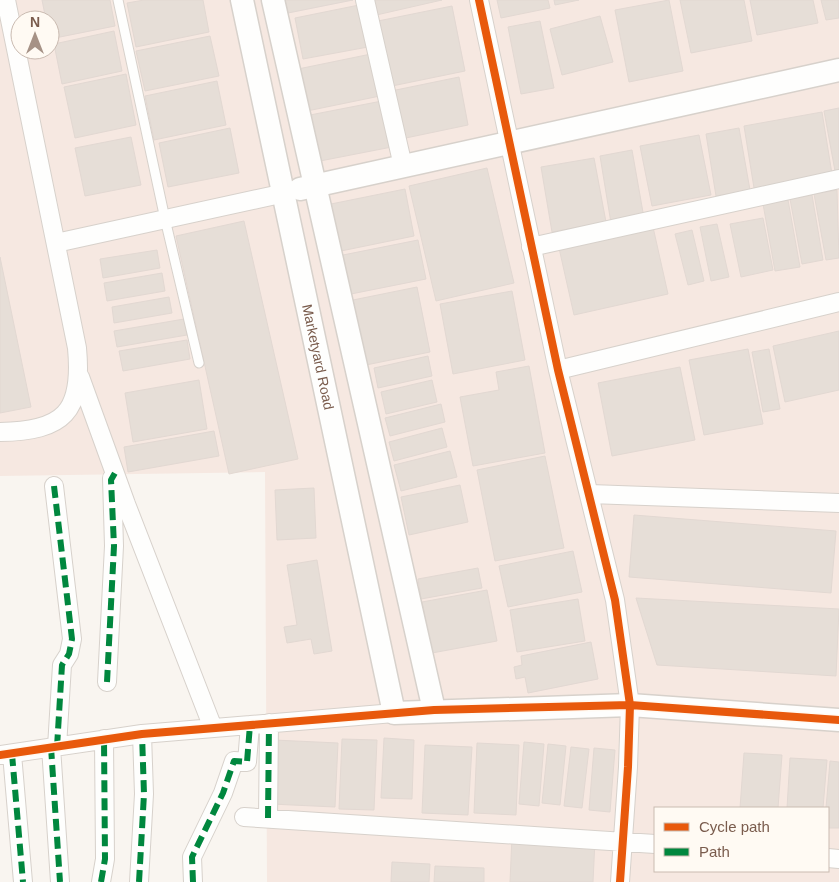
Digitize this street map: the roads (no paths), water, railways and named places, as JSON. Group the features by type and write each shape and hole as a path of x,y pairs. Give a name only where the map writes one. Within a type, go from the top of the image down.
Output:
{"street":[{"path":"6,0 77,348 80,377 213,728"},
{"name":"Marketyard Road","path":"242,0 285,193 394,713"},
{"path":"273,0 434,710"},
{"path":"365,0 403,166"},
{"path":"479,0 558,370 615,600 630,705 628,767 620,882"},
{"path":"56,243 839,70"},
{"path":"531,247 839,179"},
{"path":"558,370 839,302"},
{"path":"0,432 23,432 53,424 66,413 80,377"},
{"path":"107,682 114,546 111,480 115,473"},
{"path":"54,486 72,639 69,654 62,666 54,747 60,882"},
{"path":"590,494 839,503"},
{"path":"23,882 6,754 142,734 434,710 630,705 839,720"},
{"path":"268,818 269,723"},
{"path":"193,882 192,857 223,793 234,761 247,762 250,725"},
{"path":"139,882 144,794 142,734"},
{"path":"101,882 105,859 104,739"},
{"path":"244,816 654,844"}],"lane":[{"path":"118,0 198,363"}]}
